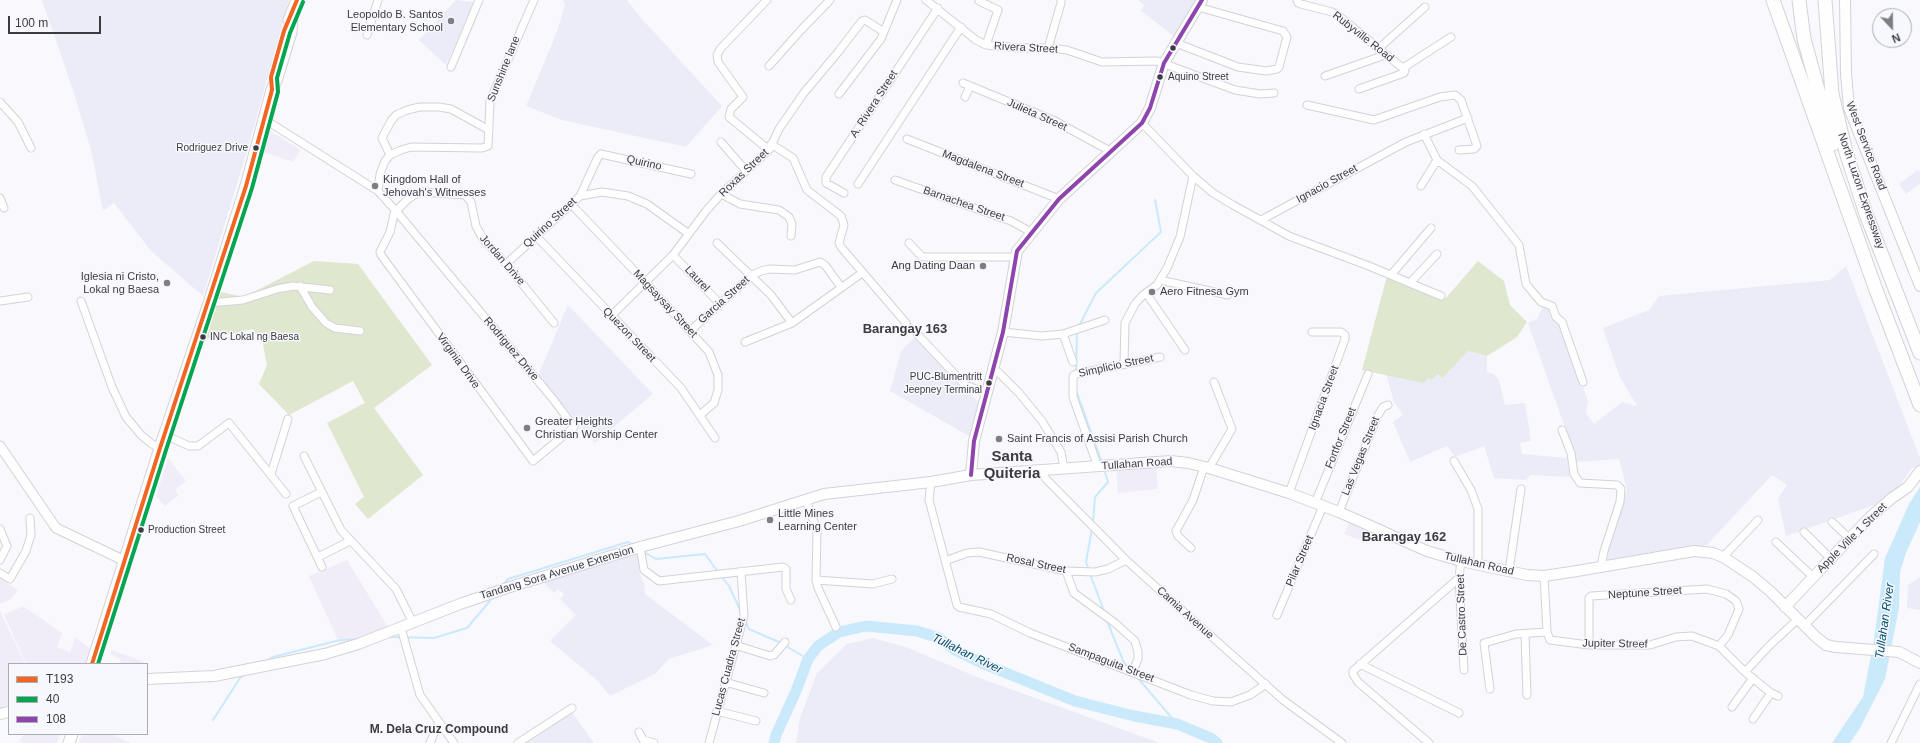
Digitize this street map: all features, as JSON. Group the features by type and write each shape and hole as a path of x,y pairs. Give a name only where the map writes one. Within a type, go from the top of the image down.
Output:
{"highway":[{"name":"North Luzon Expressway","path":"1773,0 1876,290 1920,405"},
{"name":"North Luzon Expressway","path":"1799,0 1804,38 1852,220"},
{"name":"North Luzon Expressway","path":"1825,0 1832,94 1846,152 1866,214 1920,352"}],"main road":[{"path":"92,663 160,448 213,292 264,120 272,90 271,77 284,31 297,0"},
{"name":"West Service Road","path":"1845,0 1845,60 1849,108 1918,272 1920,286"},
{"path":"971,475 974,441 1003,332 1015,257 1019,246 1058,199 1142,123 1150,108 1164,63 1200,4"},
{"name":"Tullahan Road","path":"971,475 1171,461 1188,463 1206,467 1289,493 1339,512 1427,551 1461,561 1527,575 1544,576 1694,551 1713,553 1724,557 1752,576 1826,645 1854,649 1895,651 1920,663"},
{"name":"Apple Ville 1 Street","path":"1785,606 1870,517 1892,498 1908,487 1920,471"},
{"name":"Tandang Sora Avenue Extension","path":"148,679 214,676 259,669 325,654 358,644 513,586 640,547 739,521 806,500 839,492 931,482 971,475"}],"street":[{"path":"367,35 378,0"},
{"path":"451,67 479,0"},
{"name":"Sunshine lane","path":"390,155 411,147 485,148 489,143 488,114 490,101 534,0"},
{"path":"767,0 721,48 717,56 718,62 743,97 731,109 729,117 770,147 793,158 808,190 841,216 844,225 839,244 862,273 906,323"},
{"path":"769,66 830,0"},
{"path":"838,94 876,47 897,0"},
{"name":"Rivera Street","path":"926,0 938,8 976,40 986,45 1067,50 1094,60 1157,61 1164,63"},
{"path":"1048,48 1062,3 1061,0"},
{"name":"Rubyville Road","path":"1297,0 1298,3 1332,12 1404,69"},
{"path":"980,1 998,10 986,45"},
{"path":"1176,43 1238,67 1266,71 1279,67 1287,37 1283,31 1200,4"},
{"path":"1378,49 1425,7"},
{"name":"A. Rivera Street","path":"844,193 826,183 826,177 938,8"},
{"name":"Roxas Street","path":"611,316 673,255 721,194 770,147 778,129 803,94 863,20 884,32"},
{"path":"858,184 961,27"},
{"path":"1359,89 1404,73 1404,69 1451,37"},
{"path":"1325,76 1385,55"},
{"path":"1164,63 1235,90 1260,94 1274,93"},
{"name":"Julieta Street","path":"962,83 1056,121 1110,151"},
{"path":"965,97 970,86"},
{"path":"1307,105 1374,120 1440,97 1455,94 1461,100 1477,146 1474,149 1459,150"},
{"path":"0,102 18,122 32,148"},
{"path":"378,191 380,174 385,161 390,155 382,138 390,121 396,115 407,110 420,107 439,107 451,109 489,130"},
{"name":"Ignacio Street","path":"1261,220 1364,164 1424,134 1468,118"},
{"name":"Rodriguez Drive","path":"264,120 378,191 553,399 574,427"},
{"path":"1142,123 1193,176 1212,193 1289,236 1391,275 1440,296"},
{"path":"1424,134 1437,160 1472,186 1519,245 1526,284 1541,302 1552,306 1556,317 1562,322 1583,382"},
{"name":"Magdalena Street","path":"907,139 1058,199"},
{"path":"720,142 746,171"},
{"name":"Quirino","path":"598,156 604,154 691,174"},
{"name":"Quirino Street","path":"506,264 580,196 598,156"},
{"path":"1421,186 1437,160"},
{"path":"1124,364 1125,323 1135,304 1160,280 1180,237 1193,176"},
{"name":"Barnachea Street","path":"895,180 1011,221 1031,232"},
{"name":"Jordan Drive","path":"396,211 414,195 422,192 464,194 471,202 479,233 554,323"},
{"path":"580,196 602,192 628,196 647,204 689,234"},
{"path":"721,194 740,204 780,210 789,218 792,224 791,236"},
{"path":"0,198 4,208"},
{"name":"Magsaysay Street","path":"571,204 709,352 718,375 717,397 714,403 700,415"},
{"name":"Virginia Drive","path":"396,211 390,232 381,249 381,255 530,458 533,461 536,459 574,427"},
{"path":"1391,275 1431,228"},
{"name":"Quezon Street","path":"537,237 681,388 715,438"},
{"path":"717,243 752,275 771,295 792,322"},
{"path":"910,243 922,257 1015,257"},
{"path":"1410,283 1437,254"},
{"name":"Laurel","path":"673,255 720,304"},
{"name":"Garcia Street","path":"690,331 752,275 770,269 795,270 820,262 825,265 841,287"},
{"path":"745,342 792,322 862,273"},
{"path":"1160,280 1228,295"},
{"path":"209,303 243,300 277,289 300,286 330,290"},
{"path":"300,286 312,307 326,323 335,328 360,331"},
{"path":"213,292 225,301"},
{"path":"1146,293 1185,350"},
{"path":"0,301 28,297"},
{"path":"81,301 112,387 126,417 141,435 152,444 160,448"},
{"path":"1003,332 1042,336 1063,334 1105,320"},
{"name":"Ignacia Street","path":"1289,493 1345,338 1344,334 1341,332 1312,332"},
{"path":"1063,334 1073,362"},
{"path":"918,335 965,385 987,393"},
{"name":"Simplicio Street","path":"1098,467 1073,398 1073,376 1076,374 1160,357"},
{"path":"992,369 998,372 1019,393 1042,421 1061,452 1064,469"},
{"name":"Fortfor Street","path":"1319,505 1368,374"},
{"path":"1191,548 1176,531 1193,500 1206,467 1232,430 1214,382"},
{"name":"Las Vegas Street","path":"1339,512 1377,417 1383,407 1388,405"},
{"path":"271,474 288,419"},
{"path":"165,435 189,446 198,446 229,423 286,494"},
{"path":"1562,430 1571,453 1574,474 1580,483 1617,485 1621,489 1620,502 1604,551 1601,567"},
{"path":"0,446 49,520 56,528 125,561"},
{"path":"304,456 335,521 350,541 396,589 413,623"},
{"path":"1454,461 1471,490 1478,509 1478,564"},
{"name":"Camia Avenue","path":"1041,470 1046,479 1126,560 1266,684 1303,715 1342,743"},
{"path":"931,482 929,500 945,561"},
{"path":"1509,571 1521,489"},
{"path":"321,492 293,506 322,567"},
{"path":"806,500 817,530 816,580 818,588 836,627"},
{"name":"Pilar Street","path":"1277,615 1319,505"},
{"path":"0,573 10,579 26,551 31,535 30,518"},
{"path":"1724,557 1758,520"},
{"path":"1832,522 1850,539"},
{"path":"0,529 7,546 0,560"},
{"path":"1804,532 1831,559"},
{"path":"318,557 350,541"},
{"path":"1776,542 1813,577"},
{"path":"640,547 644,570 659,581 783,566 786,569 786,589 791,600"},
{"name":"Rosal Street","path":"945,561 967,553 979,552 1066,572 1102,571 1126,560"},
{"path":"1745,672 1769,646 1801,622 1874,554"},
{"name":"Sampaguita Street","path":"945,561 957,605 964,609 991,614 1030,633 1134,671 1191,695 1213,701 1231,702 1250,695 1266,684"},
{"name":"De Castro Street","path":"1461,561 1459,578 1464,670"},
{"name":"Lucas Cuadra Street","path":"709,743 744,613 742,571"},
{"path":"1066,572 1074,593 1115,623 1135,641 1138,652 1138,660 1134,671"},
{"path":"1490,689 1484,643 1516,634 1547,632 1544,576"},
{"path":"1429,743 1358,682 1353,674 1353,671 1459,578"},
{"path":"816,580 873,584 892,579"},
{"name":"Neptune Street","path":"1589,645 1589,598 1591,596 1707,589 1726,594 1736,602 1739,609 1728,635 1719,646"},
{"path":"401,628 417,690 454,743"},
{"name":"Jupiter Streef","path":"1547,632 1550,640 1589,645 1650,645 1676,638 1692,636 1719,646 1745,672 1771,693 1778,696"},
{"path":"1525,634 1527,695"},
{"path":"735,645 770,656 774,655 784,642"},
{"path":"1360,664 1459,713"},
{"path":"1732,707 1753,678"},
{"path":"725,682 764,693"},
{"path":"1891,743 1920,684"},
{"path":"1753,719 1771,693"},
{"path":"518,743 572,708"},
{"path":"717,711 756,722"},
{"path":"430,743 439,722"},
{"path":"639,732 643,740 654,743"}],"shaded area":[{"path":"42,0 289,0 252,134 203,296 151,251 114,203 103,211 91,150 73,90"},
{"name":"Leopoldo B. Santos Elementary School","path":"456,0 474,2 446,65 419,40"},
{"path":"563,0 627,0 641,18 722,106 686,147 562,120 526,106 557,32 565,5"},
{"path":"1138,0 1198,0 1175,37 1141,11 1144,5"},
{"path":"269,130 301,150 293,162 263,152"},
{"path":"1918,170 1920,173 1920,184 1906,194 1899,184"},
{"path":"1846,266 1920,458 1920,468 1912,468 1896,491 1883,502 1786,536 1778,499 1787,485 1772,475 1707,545 1608,562 1605,552 1627,490 1619,459 1576,462 1528,323 1537,319 1543,306 1551,309 1556,322 1560,323 1588,401 1586,413 1594,424 1622,402 1637,406 1619,375 1603,328 1649,310 1659,296 1830,280"},
{"path":"568,305 653,394 595,443 538,376"},
{"path":"915,337 981,405 969,436 890,391 901,351"},
{"path":"1468,351 1487,356 1487,372 1494,374 1499,380 1505,405 1525,403 1531,441 1520,443 1522,454 1567,458 1570,477 1530,475 1526,480 1494,478 1484,446 1455,457 1447,446 1410,462 1393,422 1403,415 1394,402 1386,374 1423,383 1429,377 1437,374 1443,378"},
{"path":"168,458 186,481 175,490 179,495 165,506 156,496"},
{"path":"1156,464 1158,489 1118,493 1116,468"},
{"path":"1350,521 1365,527 1360,540 1344,534"},
{"path":"639,552 640,574 644,584 645,594 713,645 669,659 655,674 610,696 598,681 550,641 576,615 560,599 564,594 558,589 554,593 541,580"},
{"path":"347,560 388,627 340,645 309,576"},
{"path":"1920,577 1920,610 1907,608 1908,585"},
{"path":"0,578 18,590 11,599 0,604"},
{"path":"23,606 62,633 57,647 70,652 75,637 91,649 86,663 26,663 4,615"},
{"path":"0,611 25,663 8,663 8,706 0,708"},
{"path":"873,638 906,647 977,677 1160,743 796,743 800,718 817,673 847,644"},
{"path":"112,650 144,662 121,663 120,659 110,654"},
{"path":"572,712 594,743 526,743"},
{"path":"24,735 60,735 57,743 22,743 19,740"},
{"path":"82,735 113,735 131,743 79,743"}],"green space":[{"path":"314,261 358,264 432,365 374,408 423,475 368,519 355,504 364,497 327,423 365,403 353,381 289,415 259,384 267,365 263,344 253,329 206,339 221,292 244,297"},
{"path":"1478,261 1504,281 1510,305 1527,322 1517,337 1487,356 1468,351 1443,378 1437,374 1432,380 1429,378 1423,383 1362,370 1387,276 1446,298"}],"water":[{"path":"1920,487 1920,522 1906,553 1900,572 1899,608 1885,679 1860,728 1850,743 1832,743 1863,697 1874,640 1885,558 1909,504"}],"waterway":[{"path":"1079,326 1096,293 1161,232 1155,200"},
{"path":"1076,371 1077,332"},
{"path":"1076,390 1102,463"},
{"path":"1093,522 1095,497 1108,482 1104,469"},
{"path":"1089,570 1086,562 1092,529"},
{"path":"503,585 508,579 628,542 633,545"},
{"path":"642,551 656,559 705,554 718,572"},
{"path":"1090,574 1104,611"},
{"path":"721,576 729,586 741,612"},
{"path":"387,637 434,638 467,628 494,596"},
{"path":"745,621 749,629 781,643"},
{"path":"1107,621 1124,663 1130,669"},
{"name":"Tullahan River","path":"774,743 808,659 818,646 839,632 866,626 917,631 939,638 955,650 984,664 1075,701 1134,716 1177,724 1211,738 1217,743"},
{"path":"266,661 273,657 340,640 358,639"},
{"path":"784,645 808,659"},
{"path":"213,720 240,678 246,674"},
{"path":"1137,677 1177,724"}],"tunnel":[{"path":"906,323 918,335"}],"transit line":[{"name":"T193","path":"92,663 160,448 246,186 272,90 271,77 284,31 297,0"},
{"name":"108","path":"971,475 974,441 1003,332 1017,251 1059,199 1142,123 1150,108 1164,63 1202,0"},
{"name":"40","path":"98,663 252,188 278,92 277,78 290,33 303,2"}],"place":[{"name":"Leopoldo B. Santos Elementary School","path":"451,21"},
{"name":"Aquino Street","path":"1160,77"},
{"name":"Rodriguez Drive","path":"256,148"},
{"name":"Kingdom Hall of Jehovah's Witnesses","path":"375,186"},
{"name":"Ang Dating Daan","path":"983,266"},
{"name":"Iglesia ni Cristo, Lokal ng Baesa","path":"167,283"},
{"name":"Aero Fitnesa Gym","path":"1152,292"},
{"name":"INC Lokal ng Baesa","path":"203,337"},
{"name":"PUC-Blumentritt Jeepney Terminal","path":"989,383"},
{"name":"Greater Heights Christian Worship Center","path":"527,428"},
{"name":"Saint Francis of Assisi Parish Church","path":"999,439"},
{"name":"Little Mines Learning Center","path":"770,520"},
{"name":"Production Street","path":"141,530"}],"district":[{"name":"Barangay 163","path":"905,329"},
{"name":"Santa Quiteria","path":"1012,466"},
{"name":"Barangay 162","path":"1404,537"},
{"name":"M. Dela Cruz Compound","path":"439,730"}]}
